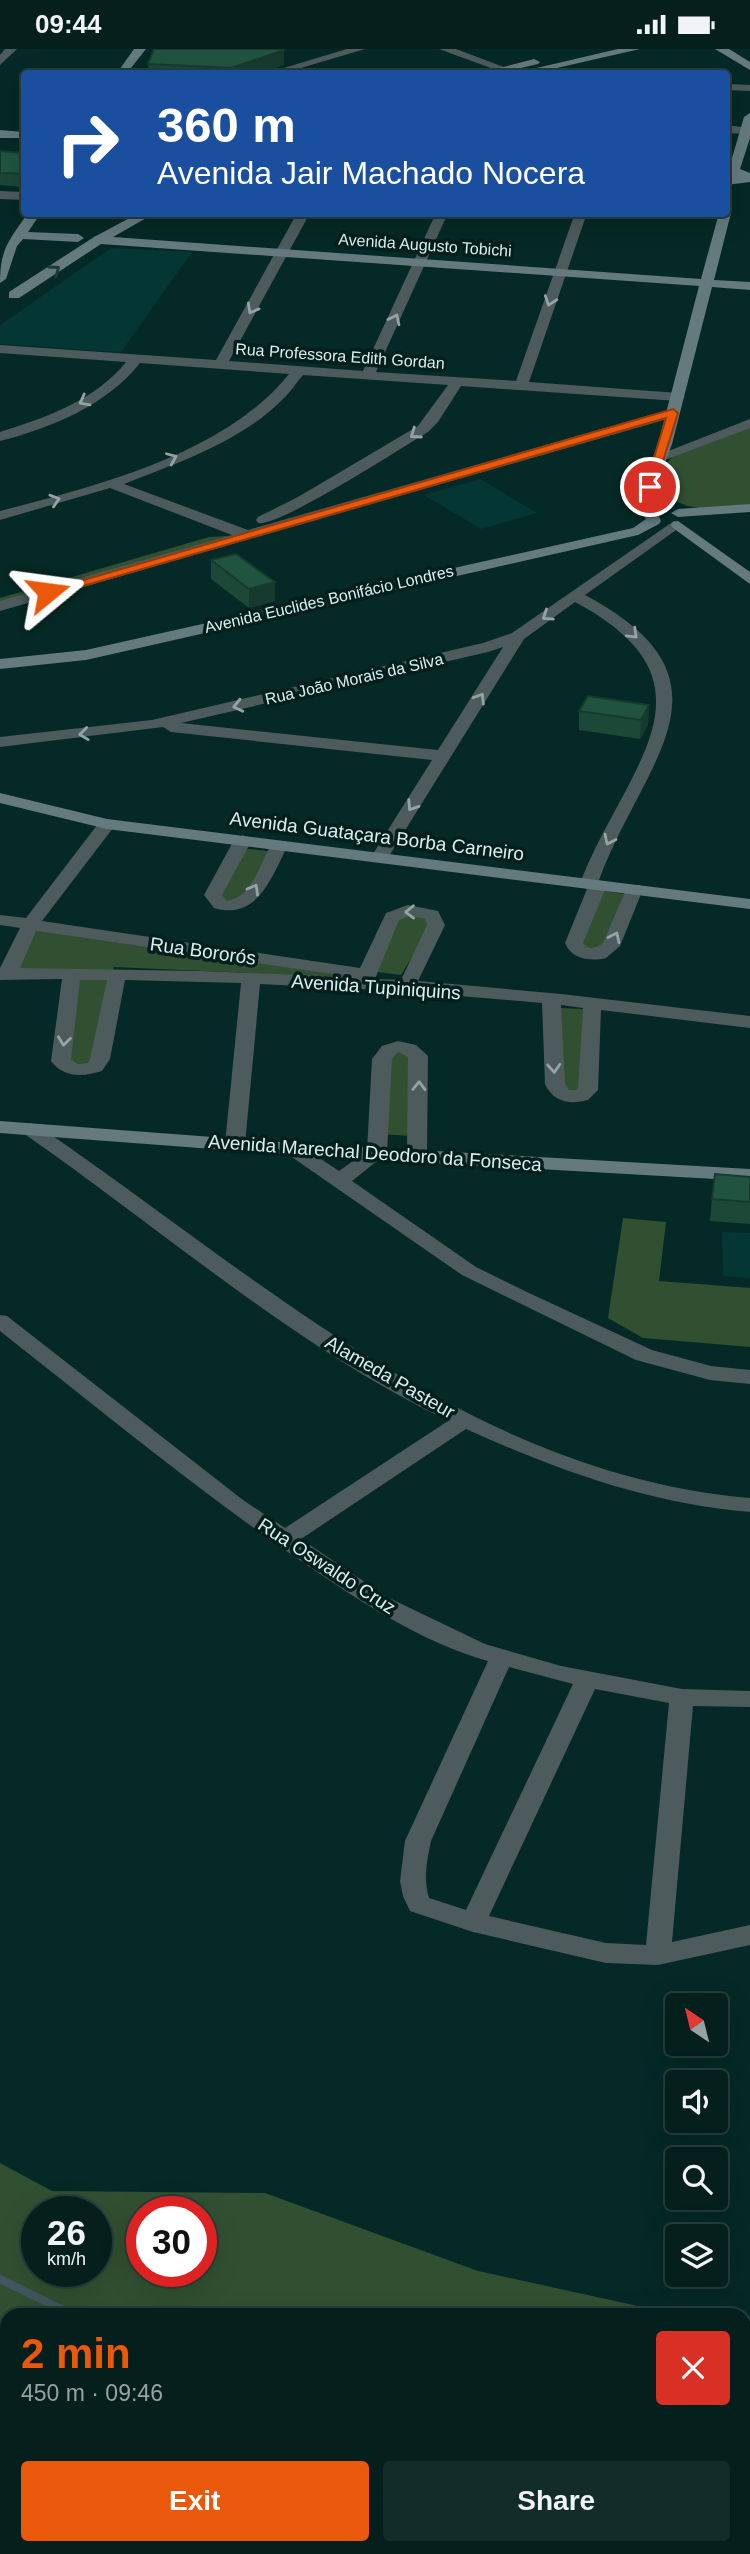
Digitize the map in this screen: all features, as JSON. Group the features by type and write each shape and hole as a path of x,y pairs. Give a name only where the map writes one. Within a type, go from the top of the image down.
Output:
{"street":[{"path":"0,62 11,49"},
{"path":"123,70 140,49"},
{"path":"139,70 155,49"},
{"path":"284,70 359,49"},
{"path":"445,49 503,69"},
{"path":"499,70 590,49"},
{"path":"536,70 634,49"},
{"path":"721,49 748,62"},
{"path":"734,49 748,62"},
{"path":"730,87 750,88"},
{"path":"730,197 739,176 750,117"},
{"path":"730,129 747,131"},
{"path":"0,134 21,135"},
{"path":"0,195 21,196"},
{"path":"4,292 8,237 21,213"},
{"path":"8,237 30,217"},
{"path":"4,292 76,240 113,217"},
{"path":"4,292 141,217"},
{"path":"220,365 302,217"},
{"path":"368,375 440,217"},
{"path":"521,386 580,217"},
{"path":"723,217 678,397 644,504 653,519 662,525 674,514 743,509"},
{"path":"8,237 76,240"},
{"name":"Avenida Augusto Tobichi","path":"98,240 750,285"},
{"name":"Rua Professora Edith Gordan","path":"0,349 678,397"},
{"path":"0,437 49,419 89,399 113,383 136,359"},
{"path":"0,516 109,483 186,453 255,417 277,400 299,370"},
{"path":"0,606 239,533 303,500 405,440 433,419 457,382"},
{"path":"0,597 673,413"},
{"path":"660,457 750,423"},
{"path":"109,483 239,533"},
{"path":"650,487 674,514 750,579"},
{"name":"Rua João Morais da Silva","path":"0,742 152,725 442,659 518,636 577,597 674,514"},
{"name":"Avenida Euclides Bonifácio Londres","path":"0,664 86,655 638,531 653,519"},
{"path":"577,597 602,609 624,625 643,644 657,663 665,683 666,703 594,885 574,943 579,951 592,954 604,952 611,946 634,889"},
{"path":"380,857 518,636"},
{"path":"152,725 444,756"},
{"name":"Avenida Guataçara Borba Carneiro","path":"0,798 107,824 750,904"},
{"path":"4,974 30,925 107,824"},
{"path":"243,840 213,895 215,902 221,905 232,906 249,899 279,845"},
{"path":"366,979 392,917 408,910 432,915 436,925 411,978"},
{"name":"Rua Bororós","path":"0,919 366,979 411,978 542,998"},
{"path":"72,973 61,1061 78,1070 95,1067 100,1059 117,974"},
{"name":"Avenida Tupiniquins","path":"4,974 366,979 750,1021"},
{"path":"234,1144 251,979"},
{"path":"542,998 555,1084 558,1091 572,1097 581,1096 588,1090 592,1005"},
{"path":"337,1182 377,1153 382,1059 384,1052 402,1046 413,1049 419,1063 417,1154"},
{"name":"Avenida Marechal Deodoro da Fonseca","path":"0,1127 293,1149 750,1175"},
{"name":"Alameda Pasteur","path":"30,1129 73,1157 312,1332 383,1377 535,1450 609,1478 667,1495 750,1505"},
{"path":"73,1157 88,1133"},
{"path":"293,1149 469,1271 654,1358 710,1373 750,1377"},
{"name":"Rua Oswaldo Cruz","path":"0,1321 284,1540 379,1603 477,1650 586,1680 682,1697 750,1699"},
{"path":"284,1540 466,1419"},
{"path":"501,1658 418,1841 412,1874 414,1894 419,1904 473,1922 606,1953 658,1955 750,1935"},
{"path":"473,1922 586,1680"},
{"path":"658,1955 682,1697"}],"shaded area":[{"path":"111,248 192,252 121,352 0,344 0,325"},
{"path":"480,479 537,513 481,529 424,495"},
{"path":"722,1232 750,1233 750,1278 723,1276"}],"green space":[{"path":"750,427 750,506 712,509 689,506 668,496 658,487 667,462 674,456"},
{"path":"227,536 0,605 0,598 209,537"},
{"path":"240,848 275,852 239,904 217,901"},
{"path":"597,890 631,895 603,952 580,949"},
{"path":"412,913 434,922 401,975 369,971 396,917"},
{"path":"30,930 361,978 114,967 94,1065 66,1063 75,969 12,970"},
{"path":"560,1008 585,1009 581,1091 564,1091"},
{"path":"388,1051 410,1052 411,1136 380,1134"},
{"path":"623,1218 666,1222 659,1281 750,1288 750,1347 643,1338 608,1318"},
{"path":"0,2163 52,2191 265,2193 478,2271 647,2308 0,2308"}],"building":[{"path":"154,49 284,50 231,68 148,64"},
{"path":"0,151 21,153 21,174 0,173"},
{"path":"236,554 275,582 249,589 211,560"},
{"path":"588,696 649,705 641,720 579,711"},
{"path":"715,1174 750,1177 750,1202 712,1199"}],"waterway":[{"path":"0,2279 59,2308"}],"route":[{"path":"48,592 673,413 666,444 650,487"}]}
